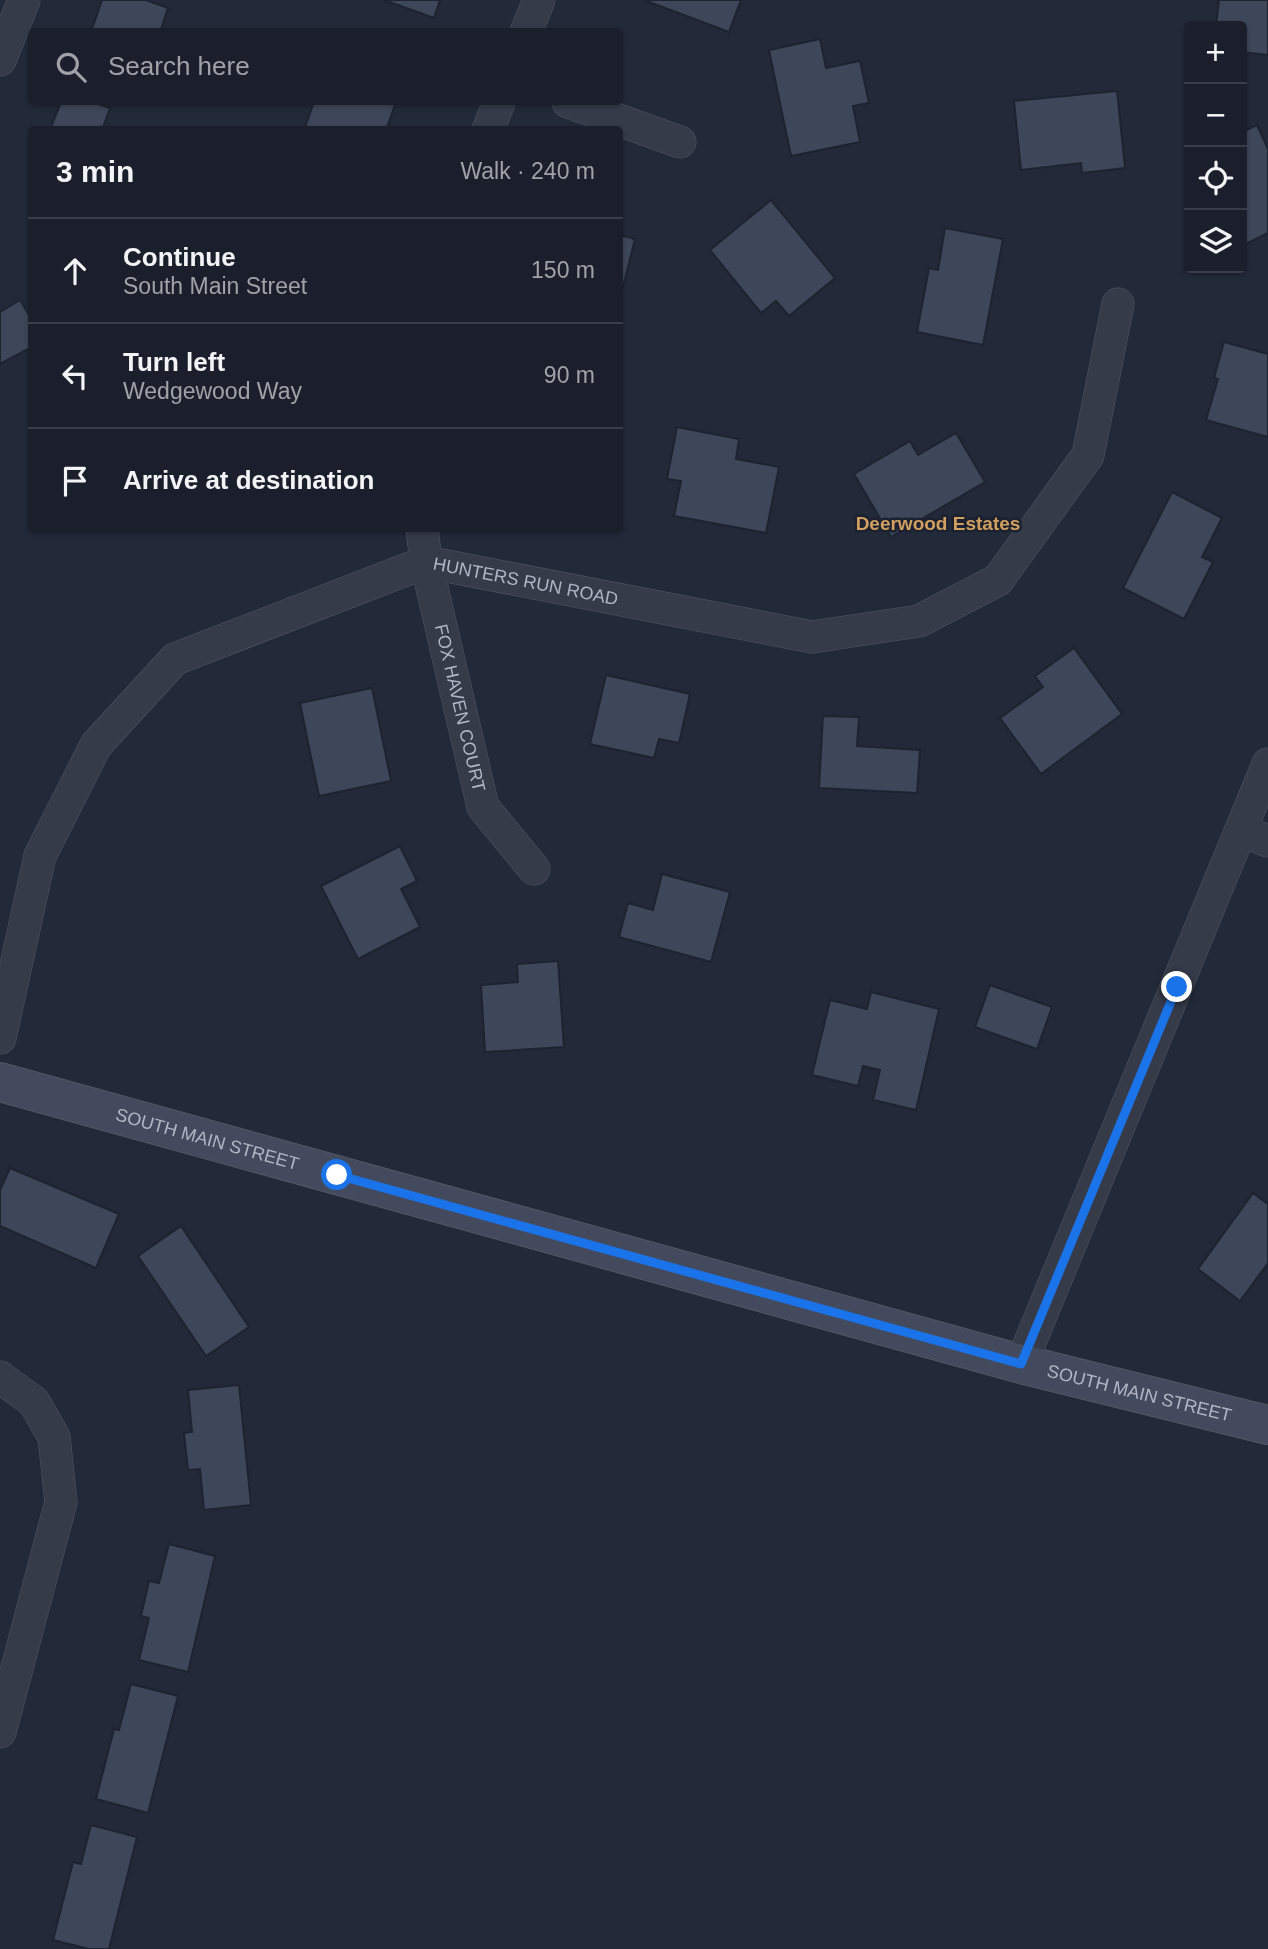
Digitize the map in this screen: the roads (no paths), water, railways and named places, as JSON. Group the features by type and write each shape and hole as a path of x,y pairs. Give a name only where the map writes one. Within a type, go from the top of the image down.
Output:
{"street":[{"path":"0,60 24,0"},
{"path":"528,28 539,0"},
{"path":"490,126 498,105"},
{"path":"576,105 680,142"},
{"name":"HUNTERS RUN ROAD","path":"0,1038 40,856 96,745 175,659 426,562 812,637 919,621 998,580 1088,455 1118,304"},
{"name":"FOX HAVEN COURT","path":"422,532 426,562 483,807 534,869"},
{"path":"1021,1364 1255,836 1268,764"},
{"name":"SOUTH MAIN STREET","path":"0,1082 1021,1364 1268,1425"},
{"path":"0,1377 34,1402 54,1437 61,1502 0,1732"}],"district":[{"name":"Deerwood Estates","path":"938,523"}]}
